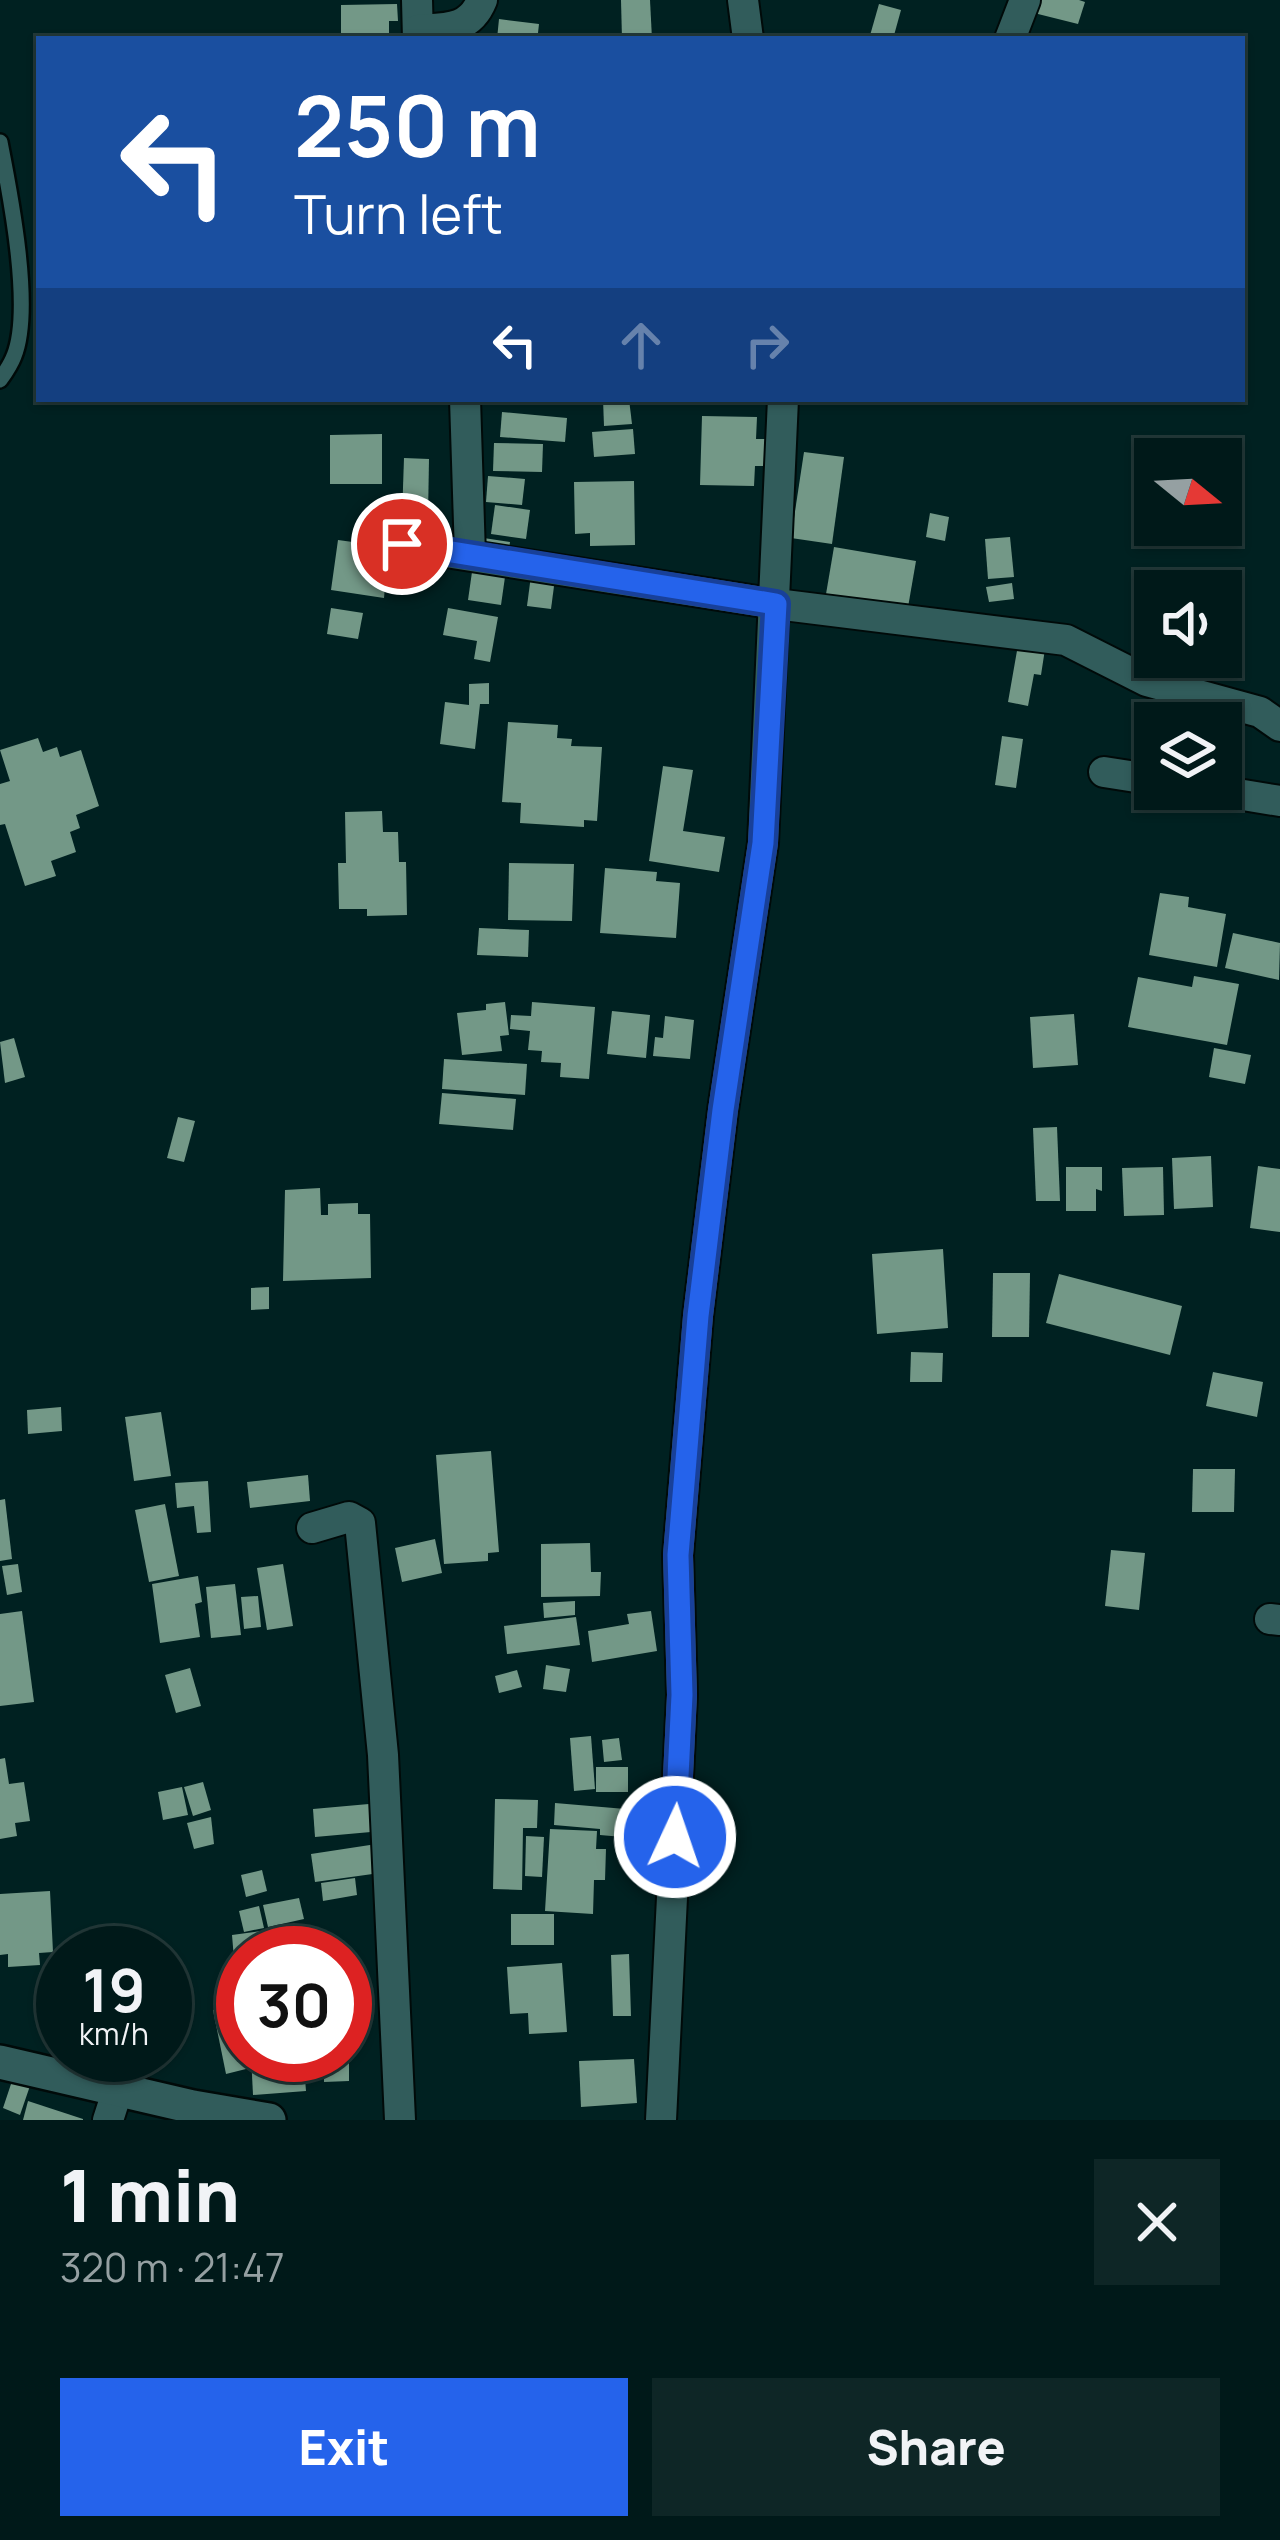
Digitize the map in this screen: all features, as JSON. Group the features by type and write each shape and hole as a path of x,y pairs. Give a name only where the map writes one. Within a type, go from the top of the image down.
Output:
{"street":[{"path":"418,23 460,26 473,19 482,0"},
{"path":"743,0 748,36"},
{"path":"1011,36 1025,0"},
{"path":"465,402 470,555"},
{"path":"661,2120 682,1695 680,1532 717,1156 763,843 783,402"},
{"path":"402,544 776,604 1066,640 1147,681 1260,712 1280,725"},
{"path":"1104,772 1134,777"},
{"path":"1242,795 1280,801"},
{"path":"312,1528 349,1517 360,1523 383,1755 400,2120"},
{"path":"0,2062 113,2104 269,2120"}],"lane":[{"path":"0,142 13,205 20,308 16,354 0,380"}],"building":[{"path":"621,0 650,0 652,36 622,36"},
{"path":"1035,0 1085,2 1078,24 1030,12"},
{"path":"397,4 398,21 389,21 389,36 341,36 341,5"},
{"path":"879,4 901,10 894,36 870,36"},
{"path":"499,19 539,24 538,33 552,36 497,36"},
{"path":"603,402 629,402 632,424 604,426"},
{"path":"502,412 567,418 565,442 500,437"},
{"path":"702,416 757,417 756,439 765,439 764,466 755,466 754,486 700,485"},
{"path":"633,429 635,454 594,457 592,432"},
{"path":"382,434 382,484 330,484 330,435"},
{"path":"494,443 543,444 542,472 493,471"},
{"path":"804,452 844,457 832,544 791,538"},
{"path":"404,458 429,459 428,517 402,517"},
{"path":"488,476 525,479 522,505 486,502"},
{"path":"634,481 635,545 590,546 590,533 575,534 574,482"},
{"path":"495,505 530,510 526,539 491,534"},
{"path":"930,513 949,517 945,541 926,537"},
{"path":"477,537 510,542 501,605 468,600"},
{"path":"1010,537 1014,577 988,579 985,539"},
{"path":"338,540 397,548 393,577 386,576 384,598 331,590"},
{"path":"834,547 916,561 907,613 825,600"},
{"path":"532,568 556,571 551,609 527,606"},
{"path":"1012,583 1014,599 989,602 986,587"},
{"path":"331,608 363,613 358,639 327,634"},
{"path":"448,608 498,617 490,662 474,659 477,641 443,635"},
{"path":"1018,645 1045,649 1028,706 1008,702"},
{"path":"489,683 489,704 480,704 475,749 440,744 445,702 469,705 469,684"},
{"path":"508,722 558,725 557,738 572,739 571,746 602,747 597,821 584,820 584,827 520,823 521,803 502,802"},
{"path":"1002,736 1023,739 1016,788 995,785"},
{"path":"38,738 43,752 57,747 60,757 81,750 99,806 76,815 80,828 70,832 76,852 51,861 56,876 25,886 5,824 0,825 0,784 10,781 0,750"},
{"path":"663,766 693,770 683,831 725,837 719,872 649,861"},
{"path":"382,811 383,832 398,832 399,862 406,862 407,915 367,916 367,909 339,909 338,863 346,863 345,812"},
{"path":"509,863 574,864 572,921 508,920"},
{"path":"605,868 657,872 656,881 680,883 676,938 600,933"},
{"path":"1160,893 1189,897 1188,907 1226,914 1217,967 1149,955"},
{"path":"479,928 529,930 528,957 477,955"},
{"path":"1233,933 1280,943 1279,980 1225,968"},
{"path":"1194,976 1239,984 1227,1045 1128,1027 1138,977 1192,987"},
{"path":"505,1002 509,1035 500,1036 502,1051 462,1055 457,1013"},
{"path":"532,1002 595,1007 589,1079 560,1077 561,1063 541,1062 542,1051 528,1050 530,1031 510,1029 511,1015 531,1016"},
{"path":"612,1011 650,1015 646,1058 607,1054"},
{"path":"1074,1014 1078,1065 1033,1068 1030,1017"},
{"path":"665,1016 694,1020 690,1059 653,1056 655,1037 663,1038"},
{"path":"14,1038 25,1077 5,1083 0,1042"},
{"path":"1214,1048 1251,1055 1245,1084 1209,1077"},
{"path":"444,1059 527,1064 525,1095 442,1089"},
{"path":"442,1093 516,1099 513,1130 439,1124"},
{"path":"178,1117 195,1121 184,1162 167,1158"},
{"path":"1057,1127 1060,1201 1036,1201 1033,1128"},
{"path":"1211,1156 1213,1207 1174,1209 1172,1158"},
{"path":"1258,1166 1280,1169 1280,1232 1250,1228"},
{"path":"1066,1167 1102,1167 1096,1211 1066,1211"},
{"path":"1163,1167 1164,1215 1124,1216 1122,1168"},
{"path":"320,1188 321,1215 328,1215 328,1204 358,1203 358,1214 370,1214 371,1278 283,1281 285,1190"},
{"path":"943,1249 948,1328 877,1334 872,1254"},
{"path":"993,1273 1030,1273 1029,1337 992,1337"},
{"path":"1059,1274 1182,1306 1170,1355 1046,1323"},
{"path":"269,1287 269,1309 251,1310 251,1288"},
{"path":"911,1352 943,1353 942,1382 910,1382"},
{"path":"1213,1372 1263,1382 1257,1417 1206,1406"},
{"path":"61,1407 62,1431 28,1434 27,1410"},
{"path":"161,1412 171,1476 134,1481 125,1417"},
{"path":"491,1451 499,1552 488,1553 488,1561 444,1564 436,1455"},
{"path":"1193,1469 1235,1469 1234,1512 1192,1512"},
{"path":"308,1475 310,1501 250,1508 247,1482"},
{"path":"208,1481 211,1532 197,1533 194,1506 177,1508 175,1483"},
{"path":"5,1499 12,1559 0,1561 0,1500"},
{"path":"165,1504 179,1576 149,1582 135,1510"},
{"path":"435,1539 442,1573 402,1582 395,1548"},
{"path":"590,1543 591,1572 601,1572 600,1596 541,1597 541,1544"},
{"path":"1111,1550 1145,1553 1139,1610 1105,1606"},
{"path":"18,1564 22,1592 7,1595 2,1566"},
{"path":"283,1564 293,1626 267,1630 257,1568"},
{"path":"198,1576 202,1602 195,1604 200,1637 160,1643 152,1584"},
{"path":"235,1584 241,1635 211,1638 206,1587"},
{"path":"258,1596 261,1627 244,1629 241,1597"},
{"path":"575,1601 575,1615 544,1618 543,1603"},
{"path":"22,1611 34,1702 0,1706 0,1614"},
{"path":"651,1611 657,1651 592,1662 588,1631 629,1624 627,1614"},
{"path":"576,1617 580,1645 507,1654 504,1626"},
{"path":"546,1665 570,1669 566,1692 543,1689"},
{"path":"190,1668 201,1706 176,1713 165,1675"},
{"path":"517,1670 522,1687 499,1693 495,1676"},
{"path":"591,1736 595,1789 574,1791 570,1738"},
{"path":"619,1738 622,1760 604,1762 602,1740"},
{"path":"5,1758 9,1784 24,1782 30,1821 15,1823 17,1836 0,1839 0,1759"},
{"path":"596,1767 628,1767 628,1792 596,1792"},
{"path":"203,1782 211,1810 193,1816 184,1787"},
{"path":"182,1787 188,1815 163,1820 158,1792"},
{"path":"495,1799 538,1800 537,1828 523,1828 522,1890 493,1889"},
{"path":"380,1803 382,1831 315,1837 313,1809"},
{"path":"555,1803 637,1810 634,1838 554,1825"},
{"path":"211,1817 214,1844 194,1849 187,1823"},
{"path":"550,1829 597,1831 596,1849 606,1849 605,1880 594,1880 593,1914 545,1911"},
{"path":"526,1836 544,1837 542,1877 525,1876"},
{"path":"383,1843 387,1872 315,1882 311,1854"},
{"path":"262,1870 267,1891 246,1897 241,1875"},
{"path":"355,1878 357,1895 323,1901 321,1883"},
{"path":"50,1891 52,1926 36,1926 36,1965 8,1967 8,1954 0,1955 0,1894"},
{"path":"299,1898 304,1919 268,1926 263,1905"},
{"path":"259,1906 264,1926 243,1926 239,1911"},
{"path":"511,1914 554,1914 554,1945 511,1945"},
{"path":"629,1954 631,2016 613,2016 611,1955"},
{"path":"562,1963 567,2032 529,2034 528,2013 510,2014 507,1967"},
{"path":"634,2059 637,2103 581,2107 579,2061"},
{"path":"14,2075 32,2080 20,2115 3,2108"},
{"path":"252,2082 305,2082 306,2091 253,2095"},
{"path":"28,2101 83,2119 83,2120 23,2120"}],"route":[{"path":"402,544 776,604 763,843 698,1316 678,1555 682,1695 675,1837"}]}
